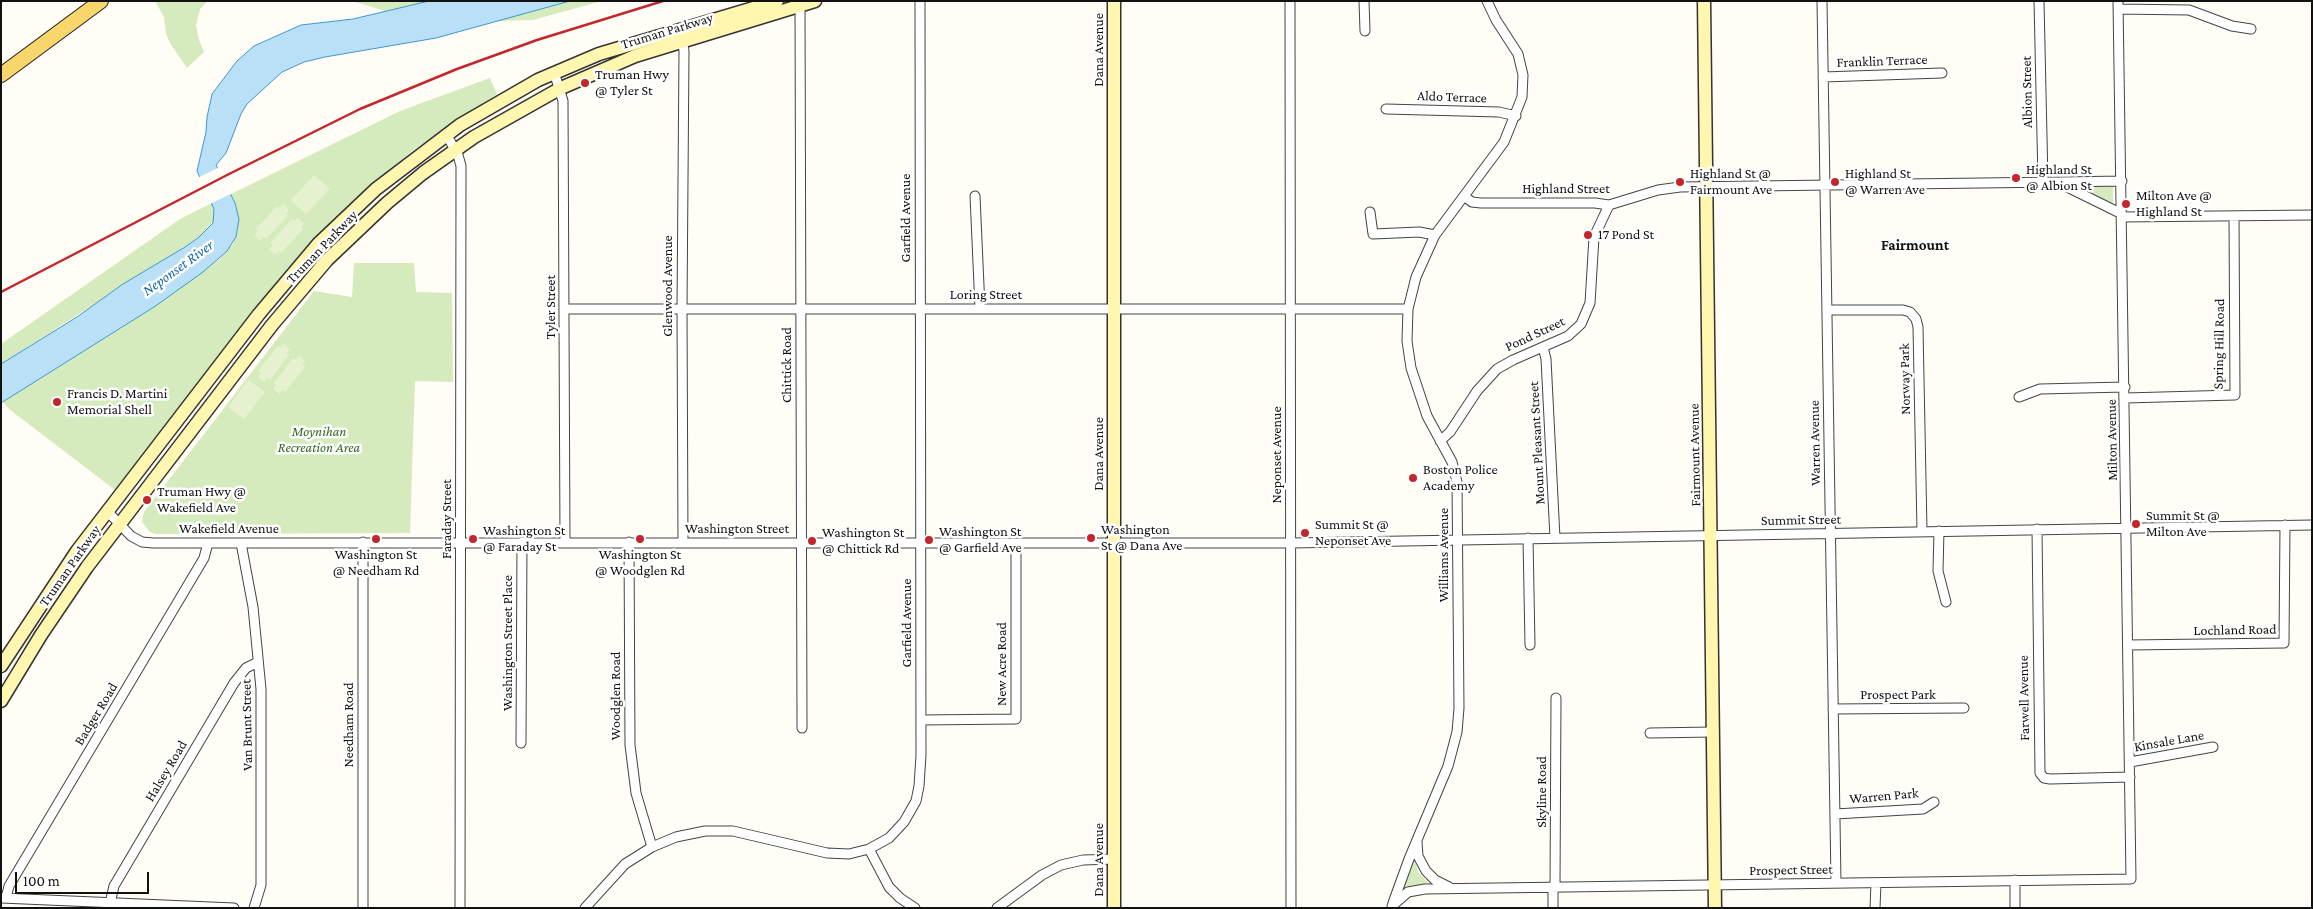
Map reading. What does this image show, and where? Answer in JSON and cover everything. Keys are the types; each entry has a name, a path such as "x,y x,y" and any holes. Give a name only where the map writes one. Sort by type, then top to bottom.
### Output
{"main road":[{"path":"1,75 101,1"},
{"name":"Truman Parkway","path":"1,701 68,595 119,524 276,321 316,272 387,203 455,150 502,120 560,88 681,35 776,1"},
{"name":"Truman Parkway","path":"1,666 54,584 107,510 258,314 306,257 376,189 446,134 508,96 554,72 599,54 815,1"},
{"name":"Dana Avenue","path":"1114,1 1114,908"},
{"name":"Fairmount Avenue","path":"1704,1 1715,908"}],"street":[{"name":"Garfield Avenue","path":"585,908 625,864 652,847 683,835 725,831 748,834 834,854 849,854 869,849 895,833 916,801 920,779 920,1"},
{"name":"Neponset Avenue","path":"1290,1 1291,908"},
{"path":"1364,1 1365,30"},
{"name":"Williams Avenue","path":"1392,907 1448,766 1458,724 1458,490 1456,476 1428,416 1411,368 1406,341 1408,309 1416,277 1435,235 1504,142 1516,116 1523,90 1520,60 1486,1"},
{"name":"Warren Avenue","path":"1822,1 1836,884"},
{"name":"Albion Street","path":"2039,1 2043,182"},
{"name":"Chittick Road","path":"800,4 802,728"},
{"path":"2118,5 2189,10 2232,26 2251,29"},
{"name":"Milton Avenue","path":"2118,5 2131,879"},
{"name":"Glenwood Avenue","path":"681,35 683,542"},
{"name":"Tyler Street","path":"554,72 563,101 565,542"},
{"name":"Franklin Terrace","path":"1823,77 1942,73"},
{"name":"Aldo Terrace","path":"1386,108 1499,112 1516,116"},
{"name":"Faraday Street","path":"446,134 461,166 460,908"},
{"name":"Highland Street","path":"1464,196 1472,202 1481,203 1595,202 1609,205 1665,189 1706,187 2122,181"},
{"name":"Highland Street","path":"2058,182 2122,216 2312,215"},
{"path":"975,196 980,308"},
{"name":"Pond Street","path":"1440,441 1450,432 1482,385 1497,369 1512,360 1573,332 1587,314 1591,297 1594,238 1609,205"},
{"path":"1370,212 1373,234 1418,232 1435,235"},
{"name":"Spring Hill Road","path":"2125,398 2235,396 2234,216"},
{"name":"Loring Street","path":"564,309 1408,309"},
{"name":"Norway Park","path":"1827,310 1903,310 1910,312 1916,320 1918,327 1922,531"},
{"name":"Mount Pleasant Street","path":"1542,347 1546,359 1555,538"},
{"path":"2019,397 2040,389 2125,387"},
{"name":"Wakefield Avenue","path":"107,510 131,536 142,542 363,542"},
{"name":"Summit Street","path":"1291,543 2312,525"},
{"name":"Lochland Road","path":"2128,645 2284,643 2284,526"},
{"name":"Farwell Avenue","path":"2036,529 2040,773 2044,778 2050,779 2130,777"},
{"path":"1939,531 1938,571 1946,602"},
{"path":"1528,538 1530,645"},
{"name":"Washington Street","path":"363,542 1291,543"},
{"name":"Needham Road","path":"363,542 363,908"},
{"name":"Washington Street Place","path":"521,743 522,542"},
{"name":"Woodglen Road","path":"629,542 630,746 636,793 652,847"},
{"name":"New Acre Road","path":"920,720 1016,720 1016,542"},
{"name":"Badger Road","path":"3,898 204,558 208,543"},
{"name":"Van Brunt Street","path":"241,543 253,607 261,689 261,886 254,908"},
{"name":"Halsey Road","path":"110,903 114,886 234,683 246,668 258,662"},
{"name":"Skyline Road","path":"1553,908 1556,698"},
{"name":"Prospect Park","path":"1833,709 1964,708"},
{"path":"1650,733 1713,732"},
{"name":"Kinsale Lane","path":"2130,762 2213,747"},
{"name":"Warren Park","path":"1835,814 1923,809 1934,802"},
{"path":"1418,838 1418,856 1423,867 1435,880 1451,888"},
{"path":"869,849 889,887 900,898 915,908"},
{"path":"996,908 1042,875 1061,865 1083,860 1114,859"},
{"name":"Prospect Street","path":"1392,907 1403,895 1413,890 1451,888 2131,879"},
{"path":"2015,908 2016,880"},
{"path":"1875,908 1876,883"},
{"path":"3,898 234,908"}],"green space":[{"path":"155,1 208,1 200,9 196,25 204,52 187,68 170,43 166,34 164,17"},
{"path":"352,1 602,1 533,20 494,21 392,13"},
{"path":"490,78 497,94 416,148 359,196 303,251 247,319 115,490 9,409 3,402 154,307 219,259 233,244 238,231 235,203 231,194 400,111"},
{"path":"314,175 330,189 306,214 291,200"},
{"path":"2077,186 2113,186 2113,204"},
{"path":"212,203 215,219 198,238 1,364 1,344 180,219"},
{"path":"283,204 289,210 286,214 288,216 266,239 264,237 260,241 254,235 258,232 256,229 277,206 280,208"},
{"path":"298,218 304,224 301,227 303,229 281,253 279,251 275,255 269,249 273,245 270,243 292,219 294,221"},
{"name":"Moynihan Recreation Area","path":"354,263 414,263 416,292 452,293 453,382 415,381 410,533 156,534 150,532 142,522 144,512 314,291 352,297"},
{"path":"283,344 290,349 287,353 289,355 270,380 267,378 264,382 258,377 261,373 258,371 278,346 280,348"},
{"path":"299,356 305,361 302,365 305,367 285,392 283,390 280,394 273,389 276,385 274,383 293,358 296,360"},
{"path":"248,380 265,392 244,419 228,407"},
{"path":"1414,860 1419,873 1429,884 1404,888"}],"water":[{"name":"Neponset River","path":"429,1 570,1 436,38 304,62 282,72 247,104 241,114 226,153 216,165 235,203 239,219 236,237 227,251 203,272 154,307 1,403 1,364 77,317 123,284 185,247 198,238 213,223 214,209 197,171 212,94 237,61 254,46 301,25 353,19"}],"pier":[{"path":"220,167 233,193 210,204 197,178"}],"railway":[{"path":"1,292 231,173 360,109 457,69 537,40 663,1"}],"place":[{"name":"Truman Hwy @ Tyler St","path":"585,83"},
{"name":"Highland St @ Albion St","path":"2016,178"},
{"name":"Highland St @ Fairmount Ave","path":"1680,182"},
{"name":"Highland St @ Warren Ave","path":"1835,182"},
{"name":"Milton Ave @ Highland St","path":"2126,204"},
{"name":"17 Pond St","path":"1588,235"},
{"name":"Francis D. Martini Memorial Shell","path":"57,402"},
{"name":"Boston Police Academy","path":"1413,478"},
{"name":"Truman Hwy @ Wakefield Ave","path":"147,500"},
{"name":"Summit St @ Milton Ave","path":"2136,524"},
{"name":"Summit St @ Neponset Ave","path":"1305,533"},
{"name":"Washington St @ Dana Ave","path":"1091,538"},
{"name":"Washington St @ Needham Rd","path":"376,539"},
{"name":"Washington St @ Faraday St","path":"473,539"},
{"name":"Washington St @ Woodglen Rd","path":"640,539"},
{"name":"Washington St @ Garfield Ave","path":"929,540"},
{"name":"Washington St @ Chittick Rd","path":"812,541"}],"district":[{"name":"Fairmount","path":"1915,245"}]}
